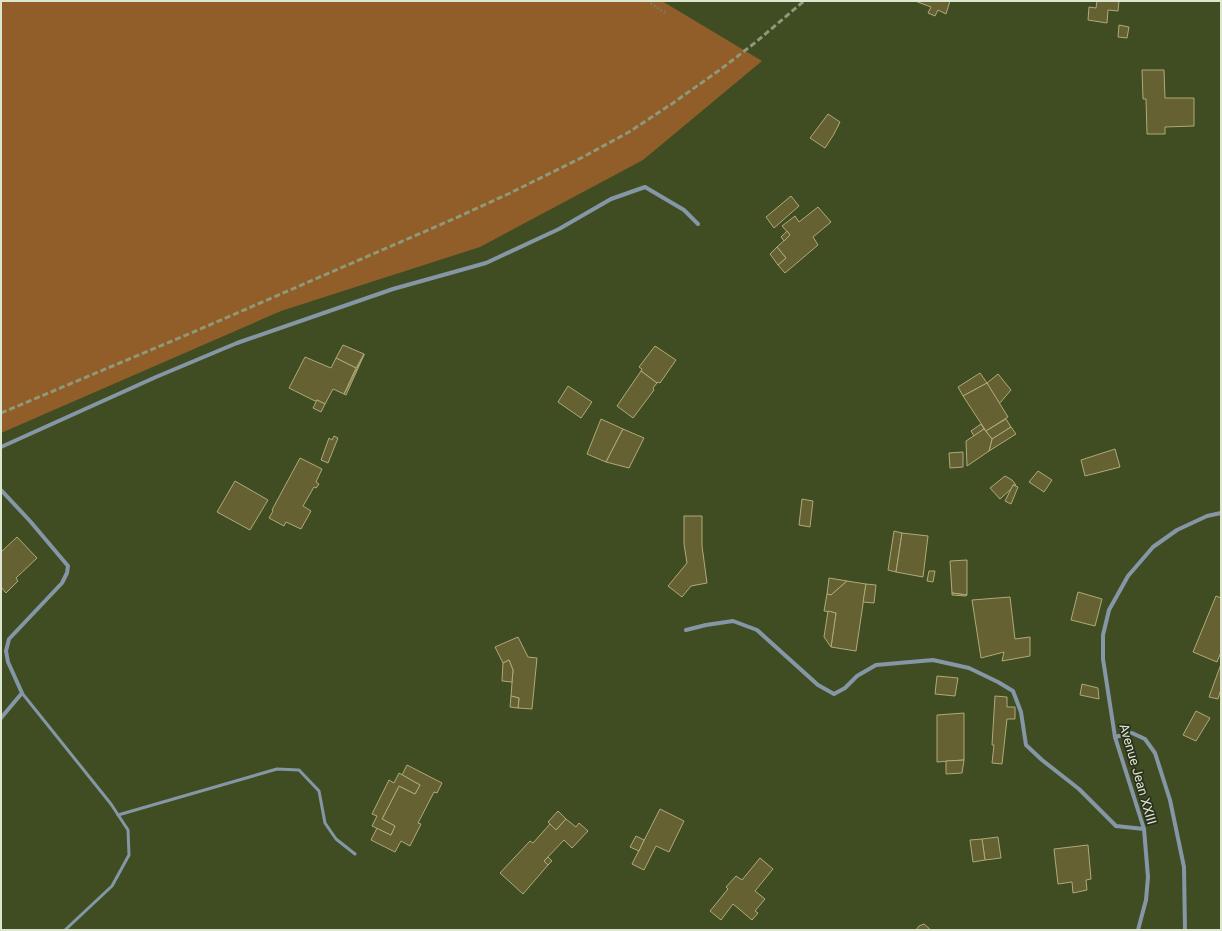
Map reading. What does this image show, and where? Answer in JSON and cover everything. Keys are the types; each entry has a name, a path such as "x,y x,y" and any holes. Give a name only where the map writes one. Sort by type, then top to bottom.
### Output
{"street":[{"path":"1,447 156,377 237,343 393,289 486,263 559,229 611,199 645,187 684,210 698,224"},
{"path":"1,490 30,521 68,566 67,573 62,583 9,639 6,651 8,662 22,693 1,718"},
{"name":"Avenue Jean XXIII","path":"1138,930 1146,900 1148,877 1144,829 1115,737 1103,659 1103,635 1109,610 1128,576 1154,548 1177,530 1207,516 1221,513"},
{"path":"686,630 733,621 757,630 818,685 834,694 845,688 857,676 876,665 933,660 969,668 1013,691 1021,712 1026,745 1042,760 1079,789 1116,826 1144,829"},
{"path":"1115,737 1132,734 1145,739 1155,753 1170,800 1184,867 1185,930"}],"lane":[{"path":"22,693 111,804 128,830 129,855 112,886 65,930"},
{"path":"118,814 277,769 299,770 319,792 325,823 336,839 355,854"}],"path":[{"path":"647,1 667,14"}],"shaded area":[{"path":"1,1 662,1 762,61 643,160 480,247 281,311 1,433"}],"building":[{"path":"915,1 950,1 946,14 938,10 935,16 928,13 931,7"},
{"path":"1097,1 1119,1 1118,11 1108,10 1107,23 1088,20 1089,7 1096,8"},
{"path":"1119,25 1129,27 1127,38 1118,37"},
{"path":"1142,70 1164,70 1165,98 1194,98 1194,126 1165,127 1165,134 1147,134 1146,99 1143,99"},
{"path":"828,114 840,122 825,148 810,138"},
{"path":"791,196 799,206 774,228 766,217"},
{"path":"818,207 831,222 813,237 818,245 785,273 778,265 786,258 777,247 790,235 782,226 795,216 799,222"},
{"path":"787,231 790,235 784,241 781,237"},
{"path":"777,247 786,258 778,265 770,254"},
{"path":"343,345 364,354 356,368 336,358"},
{"path":"655,346 676,360 660,383 657,383 641,371 642,369 639,367"},
{"path":"364,355 346,395 344,394"},
{"path":"305,357 331,368 336,358 356,368 344,394 333,389 325,404 317,400 315,401 289,388"},
{"path":"641,371 657,383 653,388 654,390 633,418 617,406"},
{"path":"980,373 987,383 963,396 958,387"},
{"path":"998,374 1011,390 999,404 987,383"},
{"path":"987,383 1008,417 986,431 963,396"},
{"path":"568,386 592,402 581,418 558,402"},
{"path":"317,400 325,404 321,412 313,408"},
{"path":"601,419 623,429 606,462 587,454"},
{"path":"1006,419 1011,427 992,439 986,431"},
{"path":"981,424 984,429 974,436 971,431"},
{"path":"1011,427 1016,434 989,451 992,439"},
{"path":"623,429 644,438 629,468 606,462"},
{"path":"984,429 992,439 989,451 967,466 966,441"},
{"path":"334,436 338,438 328,463 321,460 329,438 332,440"},
{"path":"1115,449 1120,467 1085,476 1081,460"},
{"path":"963,452 963,467 950,468 949,453"},
{"path":"300,458 322,469 316,482 319,484 316,488 314,487 303,506 311,511 301,529 286,522 284,526 269,518"},
{"path":"1038,471 1052,480 1044,492 1029,482"},
{"path":"1005,476 1012,480 1016,485 1013,485 1012,488 1000,499 990,488"},
{"path":"235,481 268,500 250,530 217,512"},
{"path":"1013,485 1018,487 1011,504 1005,501"},
{"path":"802,499 813,501 810,527 799,525"},
{"path":"684,516 702,516 702,546 707,583 691,586 682,597 668,586 687,563 684,544"},
{"path":"894,531 902,533 896,572 888,570"},
{"path":"902,533 928,536 923,577 896,572"},
{"path":"17,537 37,558 16,578 18,581 6,593 1,587 1,552"},
{"path":"967,560 967,595 952,593 950,561"},
{"path":"929,571 935,571 933,582 927,581"},
{"path":"829,578 847,581 831,595 827,594"},
{"path":"847,581 866,584 856,651 831,647 836,613 824,611 827,594 831,595"},
{"path":"866,584 876,585 874,603 863,602"},
{"path":"1078,592 1102,599 1095,626 1071,620"},
{"path":"952,593 967,595 952,595"},
{"path":"1216,596 1221,598 1221,652 1217,662 1193,652"},
{"path":"1010,597 1015,639 1030,637 1030,656 1002,661 1004,652 981,658 972,600"},
{"path":"828,611 836,613 831,647 824,637"},
{"path":"518,637 528,657 537,658 532,709 518,708 519,698 511,696 513,670 509,660 503,663 495,647"},
{"path":"509,660 513,670 512,682 502,681 503,663"},
{"path":"1221,664 1221,689 1218,699 1209,697"},
{"path":"937,676 958,678 955,696 935,694"},
{"path":"1082,684 1098,688 1099,699 1080,695"},
{"path":"511,696 519,698 518,708 510,707"},
{"path":"995,696 1007,697 1007,707 1015,707 1015,719 1007,719 1002,764 992,763"},
{"path":"1196,711 1210,718 1196,741 1183,735"},
{"path":"964,713 964,760 937,762 937,715"},
{"path":"964,760 962,773 946,774 946,761"},
{"path":"407,765 442,783 437,793 434,792 418,823 421,824 410,846 401,841 395,852 371,840 377,828 391,835 395,826 382,819 399,786 415,794 420,785 402,775"},
{"path":"399,773 420,785 415,794 399,786 382,819 395,826 391,835 372,826 377,816 372,814 389,780 394,783"},
{"path":"660,809 684,821 669,852 656,846 644,870 632,864"},
{"path":"558,811 566,819 556,830 548,822"},
{"path":"566,819 576,827 579,823 588,831 572,848 564,840 544,861 548,865 523,894 500,873 530,841 533,843 550,824 556,830"},
{"path":"636,836 644,840 639,851 630,847"},
{"path":"998,837 1001,858 985,860 982,839"},
{"path":"982,839 985,860 973,862 970,840"},
{"path":"1088,845 1091,879 1086,880 1087,890 1073,893 1072,882 1058,884 1054,849"},
{"path":"548,857 552,861 548,865 544,861"},
{"path":"760,858 773,869 755,891 765,899 755,911 758,913 752,920 733,904 721,920 710,911 728,889 726,887 736,876 742,880"},
{"path":"924,924 931,930 916,930 919,926"}],"railway":[{"path":"1,413 198,330 458,217 583,157 629,132 673,103 756,42 804,1"}]}
